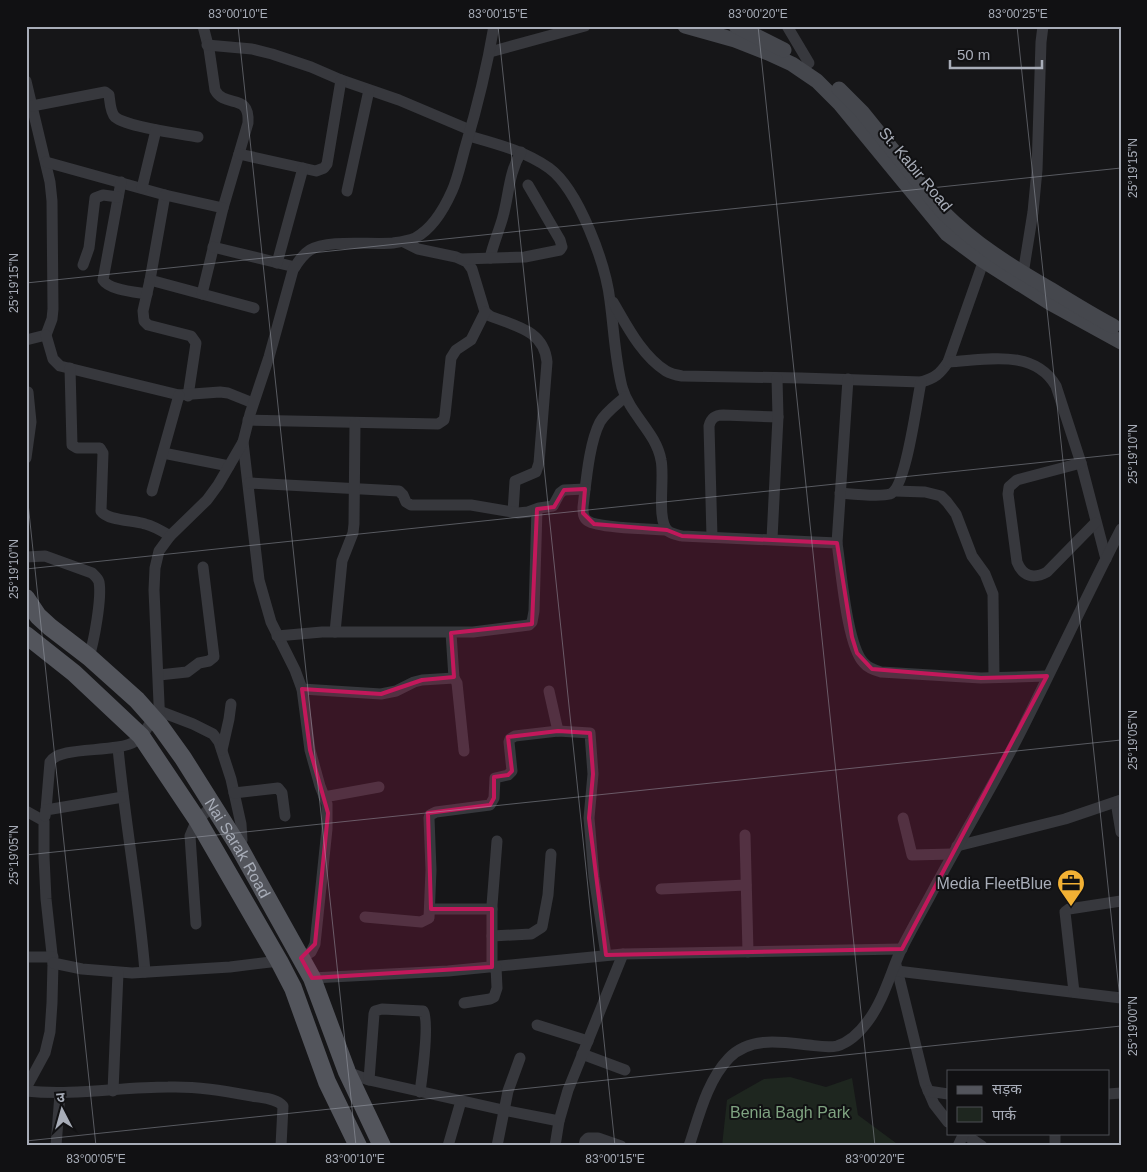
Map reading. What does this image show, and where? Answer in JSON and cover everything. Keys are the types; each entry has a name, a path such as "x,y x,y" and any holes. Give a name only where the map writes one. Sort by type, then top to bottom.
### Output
{"main road":[{"name":"St. Kabir Road","path":"684,26 735,40 768,53 792,64 817,81 840,104 947,234 985,256 1023,274 1121,331"},
{"name":"St. Kabir Road","path":"736,26 809,63 826,76 862,112 942,211 985,256 1050,303 1121,342"},
{"name":"Nai Sarak Road","path":"26,598 38,616 89,657 157,719 213,805 239,846 312,978 347,1072 382,1146"},
{"name":"Nai Sarak Road","path":"26,635 74,673 141,736 198,821 279,961 292,988 327,1082 358,1146"}],"street":[{"path":"202,294 223,208 248,123 248,110 244,105 217,95 203,26"},
{"path":"281,1146 283,1106 275,1100 192,1087 60,1094 26,1090 44,1053 50,1032 53,960 46,898 44,857 45,815 50,762 53,758 64,753 118,748 138,740 157,719 158,675 154,590 155,568 159,551 170,536 207,500 242,442 295,267 311,249 326,245 404,242 415,238 436,220 452,190 490,52 494,26"},
{"path":"490,52 586,26"},
{"path":"787,26 809,63"},
{"path":"1023,274 1033,212 1037,170 1043,26"},
{"path":"207,45 252,49 311,67 340,80 399,100 469,133 521,152 551,169 566,186 582,213 594,241 610,299 618,369 625,397 656,444 663,471 662,514 663,523 667,530"},
{"path":"239,154 303,168 320,170 324,168 340,80"},
{"path":"26,81 46,162 52,201 53,309 52,319 46,335 53,359 60,366 184,395 220,392 228,393 253,403"},
{"path":"346,191 368,90"},
{"path":"32,106 105,92 109,95 112,112 117,118 156,130 198,137"},
{"path":"142,188 156,130"},
{"path":"490,258 495,237 502,220 512,170 521,152"},
{"path":"46,162 165,195 223,208"},
{"path":"278,263 303,168"},
{"path":"121,182 103,280 104,283 111,287 147,294"},
{"path":"404,242 425,251 462,259 557,252 562,247 560,240 528,185"},
{"path":"84,265 89,248 95,198 103,195 118,197"},
{"path":"152,491 163,453 184,395 196,343 191,336 148,325 144,321 143,311 165,195"},
{"path":"213,247 295,267"},
{"path":"610,299 640,344 656,364 668,373 688,377 921,382 932,379 940,374 948,362 985,256"},
{"path":"462,259 472,269 485,312 490,316 526,330 538,339 546,351 547,362 539,463 536,472 515,480 513,512"},
{"path":"150,280 254,308"},
{"path":"248,420 356,424 438,424 444,420 451,358 456,350 471,340 485,312"},
{"path":"26,340 46,335"},
{"path":"948,362 1012,359 1039,367 1050,375 1056,386 1081,462 1095,523 1106,559"},
{"path":"70,368 72,445 77,448 100,448 103,453 101,511 106,516 154,526 170,536"},
{"path":"772,539 778,378"},
{"path":"848,379 837,543 852,637 857,653 863,663 881,672 994,678 1047,676"},
{"path":"895,491 903,475 921,382"},
{"path":"26,458 31,422 28,392"},
{"path":"625,397 610,410 595,433 583,507 584,518 588,521 600,525 667,530 682,536 837,543"},
{"path":"712,537 709,426 711,420 717,415 778,417"},
{"path":"335,632 342,560 353,533 354,524 356,424"},
{"path":"242,442 249,484 259,580 271,622 295,670 302,689 310,750 327,804 328,813 320,907 315,944 311,952 301,958"},
{"path":"163,453 229,466"},
{"path":"1081,462 1017,480 1009,487 1008,494 1017,562 1020,570 1032,577 1047,572 1095,523"},
{"path":"249,484 399,491 406,502 411,505 471,504 524,513 537,508 555,505 560,493 564,490 585,489"},
{"path":"840,493 881,495 890,494 895,491 924,492 941,496 947,502 956,514 972,556 985,574 993,594 994,678"},
{"path":"277,636 335,632 451,633 525,626 532,622 534,611 537,508"},
{"path":"688,1146 705,1098 718,1072 730,1057 744,1048 762,1042 781,1042 825,1047 836,1046 848,1042 870,1020 896,967 902,949 1016,740 1121,529"},
{"path":"26,557 45,556 92,573 97,577 99,589 98,603 89,657"},
{"path":"158,675 187,672 199,663 209,661 214,657 203,567"},
{"path":"451,633 454,678 457,683 464,751"},
{"path":"302,689 381,694 396,691 422,680 454,678"},
{"path":"549,691 558,731"},
{"path":"222,750 231,704"},
{"path":"157,719 194,724 213,734 219,742 241,824 242,840 239,846"},
{"path":"365,917 421,922 429,918 432,870 430,815 436,812 490,805 494,798 495,778 508,775 512,771 510,739 515,736 558,731 590,733 593,774 589,818 594,877 606,955"},
{"path":"118,748 142,929 145,972"},
{"path":"324,797 379,787"},
{"path":"234,793 278,788 282,793 285,816"},
{"path":"26,811 45,815 123,797"},
{"path":"903,818 912,856 955,850 1065,820 1118,801 1121,832"},
{"path":"196,924 189,845 192,829 213,805"},
{"path":"745,834 748,952"},
{"path":"464,1003 490,1000 496,993 492,909 497,841"},
{"path":"492,936 531,934 542,927 548,895 551,854"},
{"path":"661,889 746,885"},
{"path":"1074,992 1065,912 1069,909 1121,901"},
{"path":"431,909 492,909"},
{"path":"312,978 494,967 623,954 902,949"},
{"path":"555,1146 559,1121 568,1090 623,954"},
{"path":"26,957 53,960 118,973 230,967 279,961"},
{"path":"896,967 1121,998"},
{"path":"896,967 910,1028 928,1091 934,1104 947,1121"},
{"path":"113,1090 118,973"},
{"path":"369,1080 375,1011 382,1009 423,1011 426,1016 426,1027 420,1092"},
{"path":"537,1025 588,1041"},
{"path":"582,1054 624,1070"},
{"path":"497,1146 508,1091 520,1058"},
{"path":"347,1072 369,1080 420,1092 559,1121"},
{"path":"928,1091 947,1094"},
{"path":"56,1146 60,1094"},
{"path":"448,1146 461,1101"},
{"path":"958,1146 963,1134"},
{"path":"964,1134 982,1146"},
{"path":"584,1146 588,1138 598,1138 621,1146"}],"highlighted area":[{"path":"585,489 583,513 594,524 667,530 682,536 837,543 852,637 857,653 872,669 981,678 1047,676 902,949 606,955 589,818 593,774 590,733 558,731 508,737 512,771 508,775 494,777 494,798 490,805 428,813 431,909 492,909 492,967 312,978 301,958 315,944 328,813 310,750 302,689 381,694 422,680 454,677 451,633 532,624 537,509 554,507 564,490"}],"green space":[{"name":"Benia Bagh Park","path":"790,1077 826,1087 852,1078 858,1115 900,1146 722,1146 727,1100 764,1079"}],"place":[{"name":"Media FleetBlue","path":"1071,907"}]}
